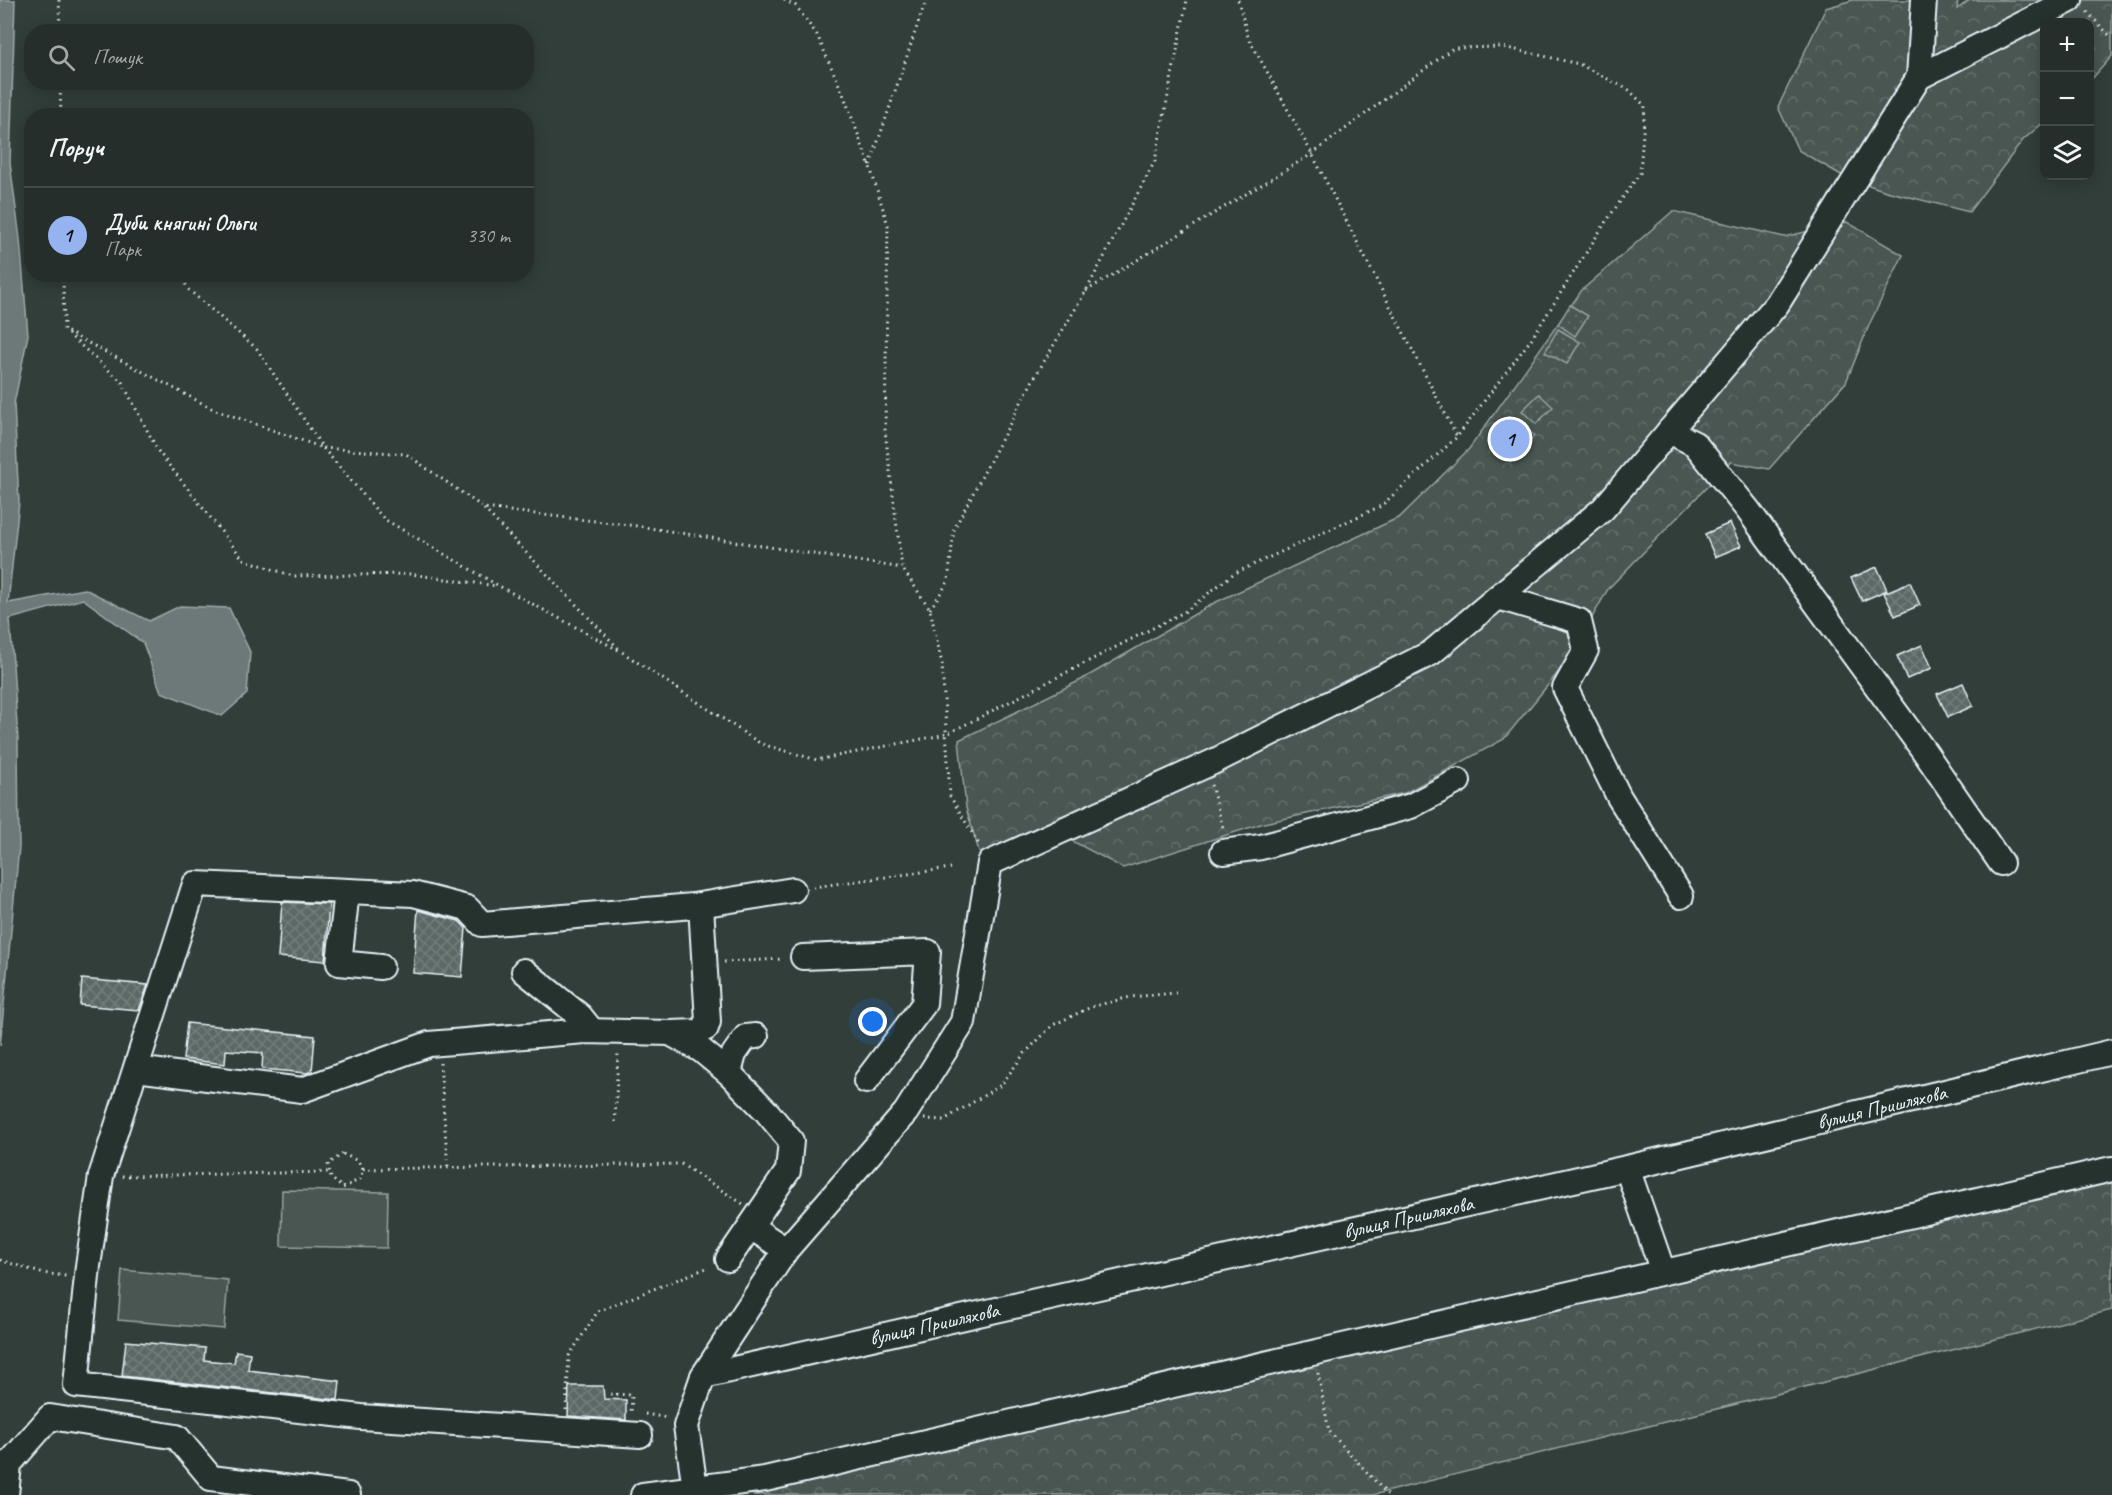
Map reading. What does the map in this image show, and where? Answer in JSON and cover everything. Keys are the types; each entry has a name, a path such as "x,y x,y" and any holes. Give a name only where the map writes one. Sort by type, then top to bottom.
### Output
{"street":[{"path":"695,1488 686,1426 703,1377 786,1250 906,1112 963,1022 990,863 1206,765 1431,653 1603,509 1777,304 1919,77 1924,0"},
{"path":"1919,77 2076,3"},
{"path":"1669,431 1695,444 1748,510 1924,751 2001,863"},
{"path":"1498,597 1579,621 1586,650 1564,688 1619,797 1681,896"},
{"path":"1230,851 1261,847 1411,806 1458,781"},
{"path":"633,1427 564,1430 361,1417 76,1385 86,1278 101,1176 195,884 413,894 467,908 482,924 701,905 793,890"},
{"path":"347,891 339,963 381,967"},
{"path":"136,1069 302,1090 429,1044 592,1031 698,1032 706,1028 708,1022 701,905"},
{"path":"803,957 928,952 924,1004 866,1081"},
{"path":"524,971 580,1016 592,1031"},
{"path":"670,1033 701,1050 729,1073 767,1112 790,1141 788,1171 728,1259"},
{"path":"729,1073 734,1054 746,1037 756,1036"},
{"name":"вулиця Пришляхова","path":"703,1377 1627,1168 2112,1052"},
{"path":"1627,1168 1664,1272"},
{"path":"643,1495 765,1479 2112,1169"},
{"path":"755,1221 786,1250"},
{"path":"6,1495 9,1464 50,1417 177,1437 210,1487 348,1495"}],"path":[{"path":"59,0 60,24"},
{"path":"784,0 796,6 817,35 844,96 888,225 885,431 902,568 930,609 942,664 950,796 990,863"},
{"path":"870,167 926,0"},
{"path":"930,609 948,582 954,528 1033,380 1086,291 1155,161 1187,0"},
{"path":"1238,0 1248,37 1312,154 1457,437"},
{"path":"2076,3 2112,38"},
{"path":"184,282 189,290 257,349 323,448 384,519 499,586 622,652 761,744 817,760 946,734 1186,611 1233,574 1381,506 1457,437 1532,338 1605,223 1640,173 1645,106 1629,90 1579,64 1503,48 1453,48 1312,154 1086,291"},
{"path":"60,90 61,108"},
{"path":"63,282 64,330 122,382 158,451 243,559 293,576 410,574 499,586"},
{"path":"64,330 213,409 323,448 406,454 484,508 622,652"},
{"path":"484,508 638,526 902,568"},
{"path":"1206,765 1221,827 1230,851"},
{"path":"793,890 951,868"},
{"path":"705,964 803,957"},
{"path":"906,1112 922,1119 944,1120 1000,1085 1024,1054 1053,1025 1100,1004 1130,997 1176,993"},
{"path":"615,1122 619,1032"},
{"path":"429,1044 439,1056 448,1169"},
{"path":"343,1154 358,1161 363,1169 360,1179 343,1188 331,1178 328,1164 343,1154"},
{"path":"363,1169 681,1164 755,1221"},
{"path":"101,1176 330,1172"},
{"path":"564,1430 569,1356 598,1311 728,1259"},
{"path":"0,1260 41,1273 86,1278"},
{"path":"1314,1353 1329,1431 1388,1495"},
{"path":"610,1394 632,1395 633,1427 663,1416 686,1426"}],"green space":[{"path":"1853,0 1958,0 1957,9 1970,0 2112,0 2112,56 2094,76 2094,18 2040,18 2040,125 2023,140 1969,212 1886,191 1843,176 1798,150 1778,107 1826,8"},
{"path":"1673,211 1784,237 1847,222 1903,255 1870,323 1846,382 1769,469 1731,462 1608,589 1569,659 1504,739 1405,793 1264,823 1123,868 1063,836 984,868 966,808 959,740 1081,680 1214,603 1400,517 1469,449 1582,290"},
{"path":"1570,305 1588,316 1575,336 1558,324"},
{"path":"1558,329 1580,342 1567,364 1545,352"},
{"path":"1539,394 1553,407 1536,424 1522,411"},
{"path":"1509,416 1534,435 1511,462 1487,443"},
{"path":"2112,1181 2112,1310 1373,1495 752,1495"},
{"path":"282,1190 388,1192 387,1248 281,1246"},
{"path":"122,1270 228,1280 224,1329 118,1320"}],"shaded area":[{"path":"0,0 15,0 10,163 20,239 28,335 14,404 19,502 8,603 85,589 149,621 180,606 229,608 250,652 247,694 222,716 161,692 143,643 83,599 10,619 18,740 19,847 0,1046"}],"building":[{"path":"1730,523 1741,546 1715,557 1705,534"},
{"path":"1877,567 1887,590 1862,601 1851,578"},
{"path":"1910,582 1920,605 1895,616 1884,593"},
{"path":"1922,645 1932,668 1907,679 1897,656"},
{"path":"1963,683 1973,706 1948,717 1937,694"},
{"path":"282,902 329,904 325,961 278,957"},
{"path":"418,910 459,921 466,928 462,977 413,973"},
{"path":"82,979 148,985 139,1010 80,1005"},
{"path":"187,1023 315,1036 312,1071 307,1073 262,1069 263,1053 226,1050 225,1064 183,1059"},
{"path":"126,1341 205,1348 204,1360 234,1363 236,1351 250,1353 248,1370 340,1381 338,1400 122,1376"},
{"path":"569,1386 603,1386 604,1399 626,1400 626,1420 568,1416"}],"place":[{"name":"Дуби княгині Ольги","path":"1510,439"}]}
